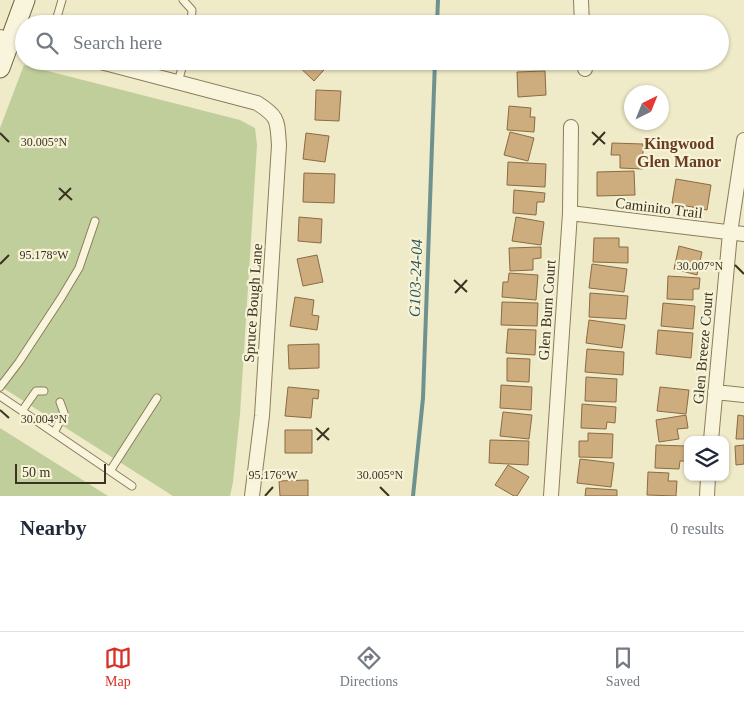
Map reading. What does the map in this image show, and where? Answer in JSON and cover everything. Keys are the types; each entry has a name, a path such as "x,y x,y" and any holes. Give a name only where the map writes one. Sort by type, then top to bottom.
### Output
{"street":[{"path":"20,15 25,0"},
{"path":"580,0 581,15"},
{"path":"0,68 12,39"},
{"path":"132,70 178,82"},
{"name":"Spruce Bough Lane","path":"178,82 252,101 273,113 278,125 279,145 262,416 252,496"},
{"name":"Glen Burn Court","path":"551,496 570,213 571,127"},
{"name":"Glen Breeze Court","path":"711,436 715,392 737,234 744,140"},
{"name":"Caminito Trail","path":"570,213 737,234"},
{"path":"715,392 744,395"},
{"path":"707,496 708,481"}],"lane":[{"path":"58,15 62,0"},
{"path":"183,0 192,10 192,15"},
{"path":"178,82 181,70"},
{"path":"0,387 35,338 80,268 95,221"},
{"path":"22,410 36,392 44,391"},
{"path":"0,396 132,486"},
{"path":"110,471 157,398"},
{"path":"54,433 64,412 60,402"}],"green space":[{"path":"22,70 44,70 240,120 255,128 257,145 240,414 230,496 173,496 0,386 0,128"},
{"path":"0,428 108,496 0,496"}],"building":[{"path":"302,70 324,70 314,81"},
{"path":"545,71 546,95 518,97 517,72"},
{"path":"316,90 341,91 339,121 315,120"},
{"path":"509,106 531,108 530,117 535,117 534,132 507,130"},
{"path":"510,132 534,138 528,161 504,155"},
{"path":"306,133 329,136 325,162 303,159"},
{"path":"612,143 643,144 643,169 620,168 620,155 611,155"},
{"path":"508,162 546,164 545,187 507,185"},
{"path":"634,171 635,195 597,196 597,172"},
{"path":"304,173 335,174 334,203 303,202"},
{"path":"676,179 711,185 707,210 672,203"},
{"path":"514,190 545,193 544,202 537,202 536,215 513,213"},
{"path":"299,217 322,219 321,243 298,241"},
{"path":"516,217 544,222 541,245 512,241"},
{"path":"594,238 619,238 619,247 628,247 628,263 593,262"},
{"path":"679,246 702,252 697,275 674,269"},
{"path":"541,247 541,258 533,259 533,270 510,271 509,248"},
{"path":"317,255 323,282 303,286 297,259"},
{"path":"592,264 627,269 624,292 589,288"},
{"path":"509,273 538,275 536,300 502,297 503,282 508,282"},
{"path":"668,276 700,278 699,289 693,289 693,300 667,299"},
{"path":"590,293 628,296 626,319 589,317"},
{"path":"295,297 314,300 312,315 319,316 317,330 290,326"},
{"path":"502,302 538,303 537,326 501,325"},
{"path":"663,303 695,306 693,329 661,326"},
{"path":"589,320 625,325 622,348 586,343"},
{"path":"508,329 536,330 535,355 506,353"},
{"path":"658,330 693,333 691,358 656,354"},
{"path":"319,344 319,368 289,369 288,345"},
{"path":"587,349 624,352 623,375 585,372"},
{"path":"507,358 530,359 529,382 507,381"},
{"path":"586,377 617,379 616,402 585,401"},
{"path":"501,385 532,387 531,410 500,408"},
{"path":"288,387 319,390 318,399 313,398 311,418 285,416"},
{"path":"660,387 689,390 686,414 657,411"},
{"path":"582,404 616,407 615,423 607,422 606,429 581,428"},
{"path":"503,412 532,415 529,439 500,436"},
{"path":"686,415 688,428 677,429 679,439 659,442 656,420"},
{"path":"738,415 744,416 744,439 736,439"},
{"path":"285,430 312,430 312,453 285,453"},
{"path":"588,433 613,434 612,458 579,457 579,441 588,441"},
{"path":"490,440 529,441 528,465 489,463"},
{"path":"656,445 684,446 684,461 680,461 679,469 655,468"},
{"path":"744,445 744,464 736,465 735,446"},
{"path":"580,459 614,463 611,487 577,483"},
{"path":"508,465 529,477 517,496 495,485"},
{"path":"648,472 669,473 668,481 677,481 676,496 647,495"},
{"path":"308,480 308,496 280,496 279,481"},
{"path":"586,488 617,490 617,496 585,496"}],"waterway":[{"name":"G103-24-04","path":"437,15 438,0"},
{"name":"G103-24-04","path":"413,496 423,398 435,70"}],"district":[{"name":"Kingwood Glen Manor","path":"679,152"}]}
